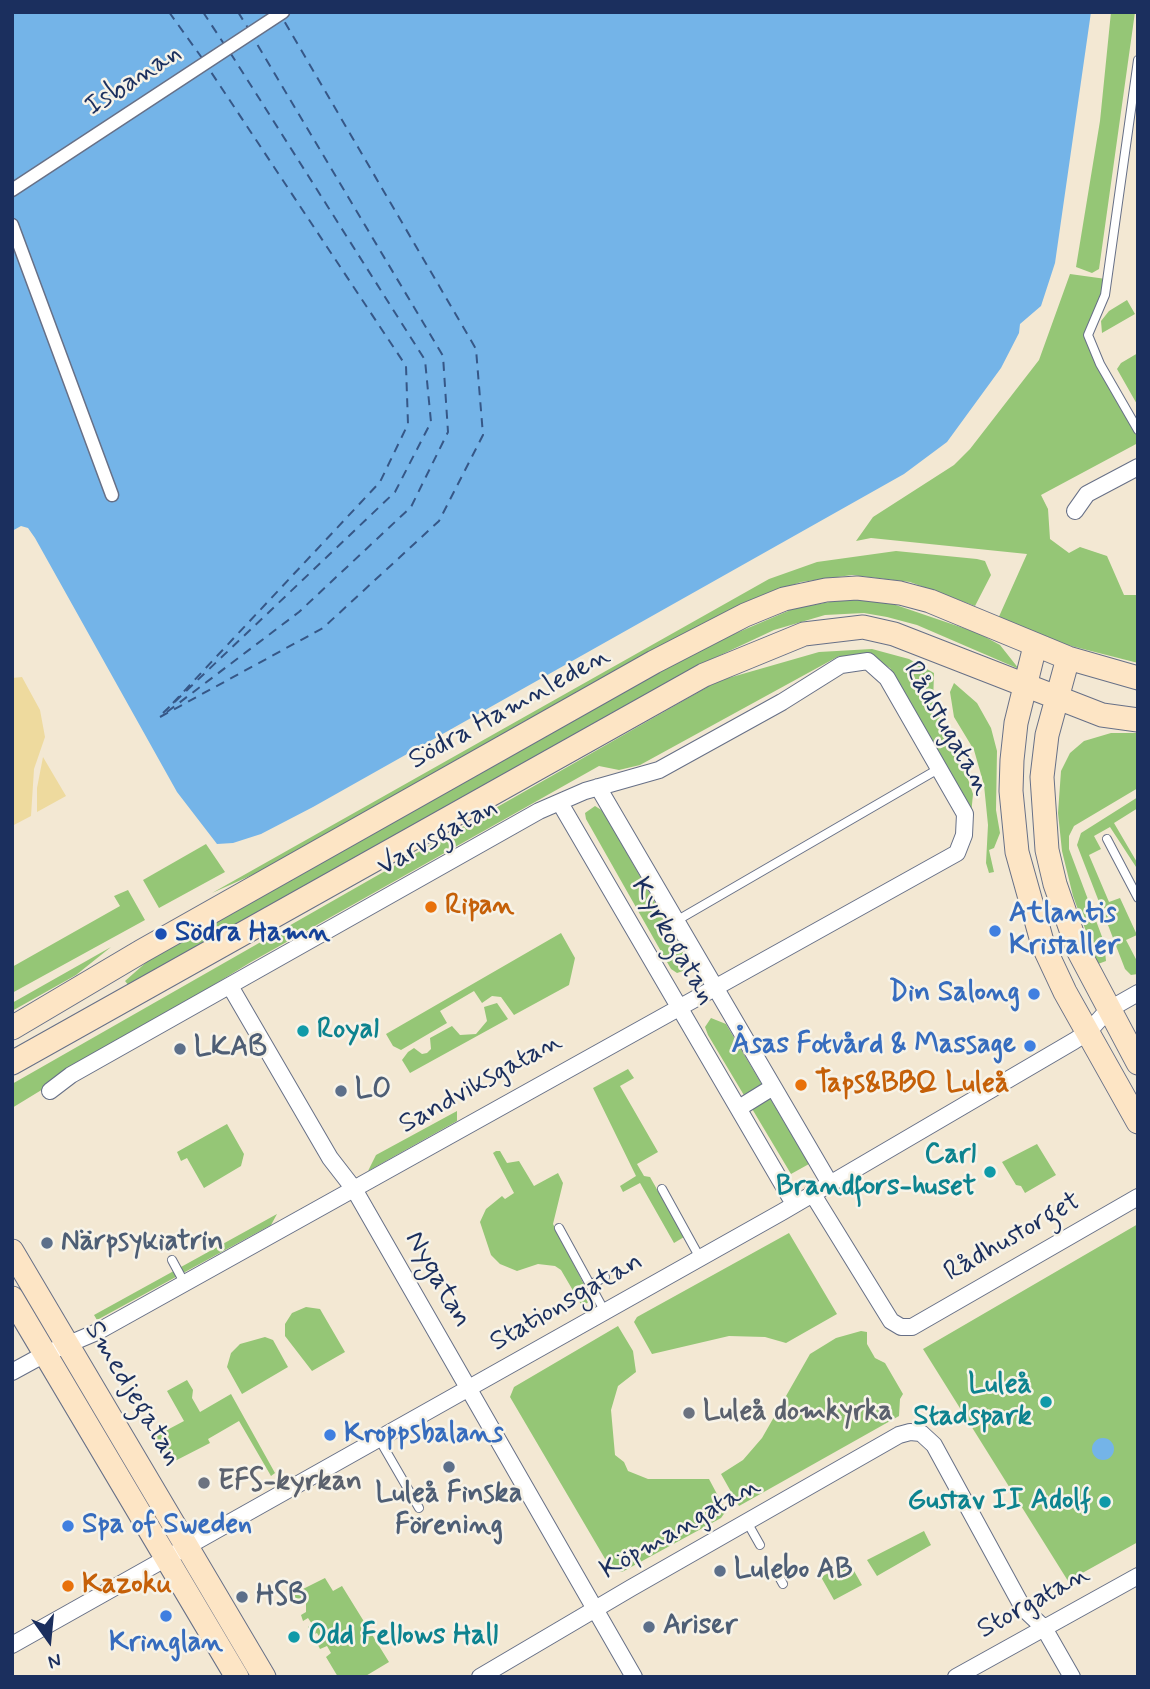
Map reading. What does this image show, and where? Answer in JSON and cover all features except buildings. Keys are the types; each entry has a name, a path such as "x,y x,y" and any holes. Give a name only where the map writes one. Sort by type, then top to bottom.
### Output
{"main road":[{"name":"Södra Hamnleden","path":"12,1028 142,951 606,689 723,626 784,599 826,590 880,589 930,601 1068,659"},
{"path":"12,1063 704,675 770,646 827,629 863,627 911,640 1024,687 1102,715 1138,720"},
{"name":"Rådstugatan","path":"1035,646 1016,723 1011,781 1017,852 1043,945 1138,1122"},
{"path":"1138,678 1068,659 1047,735 1042,777 1048,850 1066,920 1108,1010 1138,1063"},
{"name":"Smedjegatan","path":"12,1251 264,1677"},
{"name":"Smedjegatan","path":"12,1298 237,1677"}],"street":[{"name":"Isbanan","path":"12,190 283,12"},
{"path":"12,225 112,495"},
{"path":"1075,511 1087,494 1138,467"},
{"name":"Rådstugatan","path":"866,661 887,678 940,768 965,814 964,832"},
{"name":"Varvsgatan","path":"50,1091 71,1075 455,858 560,803 598,787 659,770 782,702 841,665 866,661"},
{"name":"Kyrkogatan","path":"598,787 829,1182"},
{"name":"Kyrkogatan","path":"560,803 794,1204"},
{"name":"Sandviksgatan","path":"12,1372 45,1354 68,1346 185,1284 957,853 964,832"},
{"name":"Nygatan","path":"230,986 330,1158 354,1189 634,1677"},
{"name":"Stationsgatan","path":"12,1645 794,1204 1088,1032 1108,1010 1138,993"},
{"path":"739,1108 773,1087"},
{"name":"Rådhustorget","path":"812,1193 891,1321 901,1327 914,1325 1138,1197"},
{"name":"Köpmangatan","path":"480,1677 499,1672 596,1608 899,1435 911,1432 921,1433 934,1445 1023,1608 1044,1628"},
{"name":"Storgatan","path":"956,1677 1138,1576"},
{"path":"1044,1628 1072,1677"}],"lane":[{"path":"1138,60 1105,295 1088,335 1100,364 1138,430"},
{"path":"676,921 940,768"},
{"path":"1107,839 1137,895"},
{"path":"662,1189 700,1258"},
{"path":"559,1228 605,1312"},
{"path":"172,1260 185,1284"},
{"path":"590,1284 605,1277"},
{"path":"379,1439 419,1508"},
{"path":"747,1522 760,1545"},
{"path":"778,1575 783,1584"}],"green space":[{"path":"1111,12 1135,12 1099,269 1092,273 1076,267 1100,121"},
{"path":"1070,274 1106,279 1087,337 1138,433 1138,443 1041,495 1048,509 1050,539 1069,553 1080,547 1107,556 1124,595 1138,595 1138,663 1040,638 997,621 1027,554 871,538 856,541 873,517 954,465 970,449 1039,360"},
{"path":"1127,300 1135,314 1102,333 1101,321 1109,311"},
{"path":"1138,353 1138,406 1117,369 1121,363"},
{"path":"896,551 985,561 991,575 975,606 910,582 852,575 801,582 760,596 654,649 261,871 212,893 769,579 817,562"},
{"path":"847,599 890,603 978,633 1000,645 1019,669 917,625 864,613 825,615 774,630 712,659 130,987 125,981 150,959 706,646 795,608"},
{"path":"872,649 909,659 934,673 933,704 964,767 973,794 971,815 890,668 871,656 839,656 640,765 619,770 599,766 251,962 12,1108 12,1084 718,681 819,652"},
{"path":"954,683 977,703 991,728 997,751 996,810 1000,833 994,848 989,850 994,872 989,873 986,863 988,825 984,785 974,750 954,717 950,692"},
{"path":"1111,733 1138,733 1138,788 1074,826 1069,836 1069,849 1104,942 1106,961 1098,964 1073,896 1062,851 1058,813 1061,771 1070,753 1084,741"},
{"path":"1138,797 1138,808 1114,823 1138,864 1138,870 1110,827 1094,836 1101,849 1089,855 1109,902 1120,898 1137,935 1126,940 1138,963 1138,974 1131,975 1125,969 1077,845 1081,833"},
{"path":"595,806 603,811 686,957 688,962 683,971 677,973 671,969 586,819 585,813"},
{"path":"206,844 225,872 159,908 143,880"},
{"path":"128,890 145,920 12,993 12,967 120,906 114,896"},
{"path":"561,933 575,958 569,985 514,1015 501,997 492,996 482,1003 474,991 440,1011 447,1023 401,1050 393,1046 386,1034"},
{"path":"111,947 76,975 12,1011 12,1003"},
{"path":"497,1003 508,1019 410,1073 402,1060 408,1052 414,1048 422,1054 427,1053 431,1049 430,1038 452,1026 460,1035 476,1034 487,1021 484,1007"},
{"path":"711,1018 726,1024 809,1164 791,1174 708,1035 705,1027"},
{"path":"628,1069 634,1078 620,1086 658,1152 637,1164 644,1176 650,1177 684,1237 674,1243 640,1183 623,1192 620,1186 636,1176 593,1088"},
{"path":"457,1111 457,1121 368,1171 376,1155"},
{"path":"227,1124 244,1154 241,1166 204,1188 187,1158 181,1161 177,1152"},
{"path":"1037,1144 1056,1175 1025,1193 1021,1186 1016,1185 1002,1162"},
{"path":"500,1151 507,1163 519,1161 534,1186 558,1173 563,1183 553,1224 592,1300 582,1306 561,1270 555,1266 538,1264 517,1271 500,1264 491,1255 480,1222 486,1209 502,1196 505,1199 514,1193 493,1153"},
{"path":"277,1214 271,1225 97,1320 94,1315"},
{"name":"Luleå Stadspark","path":"1138,1224 1138,1542 1068,1581 923,1349"},
{"path":"789,1233 837,1314 786,1343 765,1337 729,1336 652,1354 634,1322 637,1317"},
{"path":"306,1307 320,1309 345,1352 312,1371 285,1336 285,1324 292,1313"},
{"path":"618,1326 633,1351 636,1372 618,1386 611,1410 615,1455 624,1462 628,1471 648,1479 709,1479 726,1511 721,1518 622,1572 611,1569 510,1397 514,1387"},
{"path":"861,1331 867,1332 867,1344 875,1358 885,1363 903,1394 899,1416 739,1506 721,1474 743,1460 762,1438 810,1354 836,1338"},
{"path":"265,1337 273,1340 288,1367 242,1394 227,1367 231,1353 240,1344"},
{"path":"187,1380 193,1390 192,1398 200,1412 231,1394 275,1473 271,1476 239,1421 208,1439 210,1443 171,1463 152,1438 184,1421 167,1391"},
{"path":"924,1531 931,1545 877,1576 867,1560"},
{"path":"849,1562 862,1585 834,1600 821,1577"},
{"path":"325,1578 333,1591 342,1586 389,1662 364,1677 338,1677 326,1657 331,1653 327,1646 320,1649 316,1641 320,1638 317,1633 312,1635 308,1627 312,1624 308,1618 303,1621 301,1615 306,1612 306,1602 300,1600 294,1604 289,1596"}],"sand":[{"path":"22,677 40,710 45,737 34,769 31,816 12,826 12,678"},
{"path":"43,757 66,796 37,812 37,788"}],"water":[{"path":"12,12 1091,12 1055,263 1041,306 1020,324 1019,333 1001,368 947,442 904,474 313,807 261,834 233,843 217,844 177,792 35,538 28,528 21,526 12,531"},
{"path":"1103,1438 1111,1441 1114,1449 1111,1457 1103,1460 1095,1457 1092,1449 1095,1441"}],"ferry route":[{"path":"169,12 202,58"},
{"path":"203,12 224,44"},
{"path":"238,12 248,28"},
{"path":"160,717 323,628 439,521 483,435 476,349 283,19"},
{"path":"167,712 299,612 411,507 448,432 443,356 254,39"},
{"path":"163,713 395,492 431,422 425,360 231,54"},
{"path":"173,703 380,482 408,424 406,366 209,69"}],"place":[{"name":"Ripan","path":"431,907"},
{"name":"Atlantis Kristaller","path":"995,931"},
{"name":"Södra Hamn","path":"161,934"},
{"name":"Din Salong","path":"1034,994"},
{"name":"Royal","path":"303,1031"},
{"name":"Åsas Fotvård & Massage","path":"1030,1046"},
{"name":"LKAB","path":"180,1049"},
{"name":"Taps&BBQ Luleå","path":"801,1085"},
{"name":"LO","path":"341,1091"},
{"name":"Carl Brandfors-huset","path":"990,1172"},
{"name":"Närpsykiatrin","path":"47,1243"},
{"name":"Luleå Stadspark","path":"1046,1402"},
{"name":"Luleå domkyrka","path":"689,1413"},
{"name":"Kroppsbalans","path":"330,1435"},
{"name":"Luleå Finska Förening","path":"449,1467"},
{"name":"EFS-kyrkan","path":"204,1483"},
{"name":"Gustav II Adolf","path":"1105,1502"},
{"name":"Spa of Sweden","path":"68,1526"},
{"name":"Lulebo AB","path":"720,1571"},
{"name":"Kazoku","path":"68,1586"},
{"name":"HSB","path":"242,1597"},
{"name":"Kringlan","path":"166,1616"},
{"name":"Ariser","path":"649,1627"},
{"name":"Odd Fellows Hall","path":"294,1637"}]}
